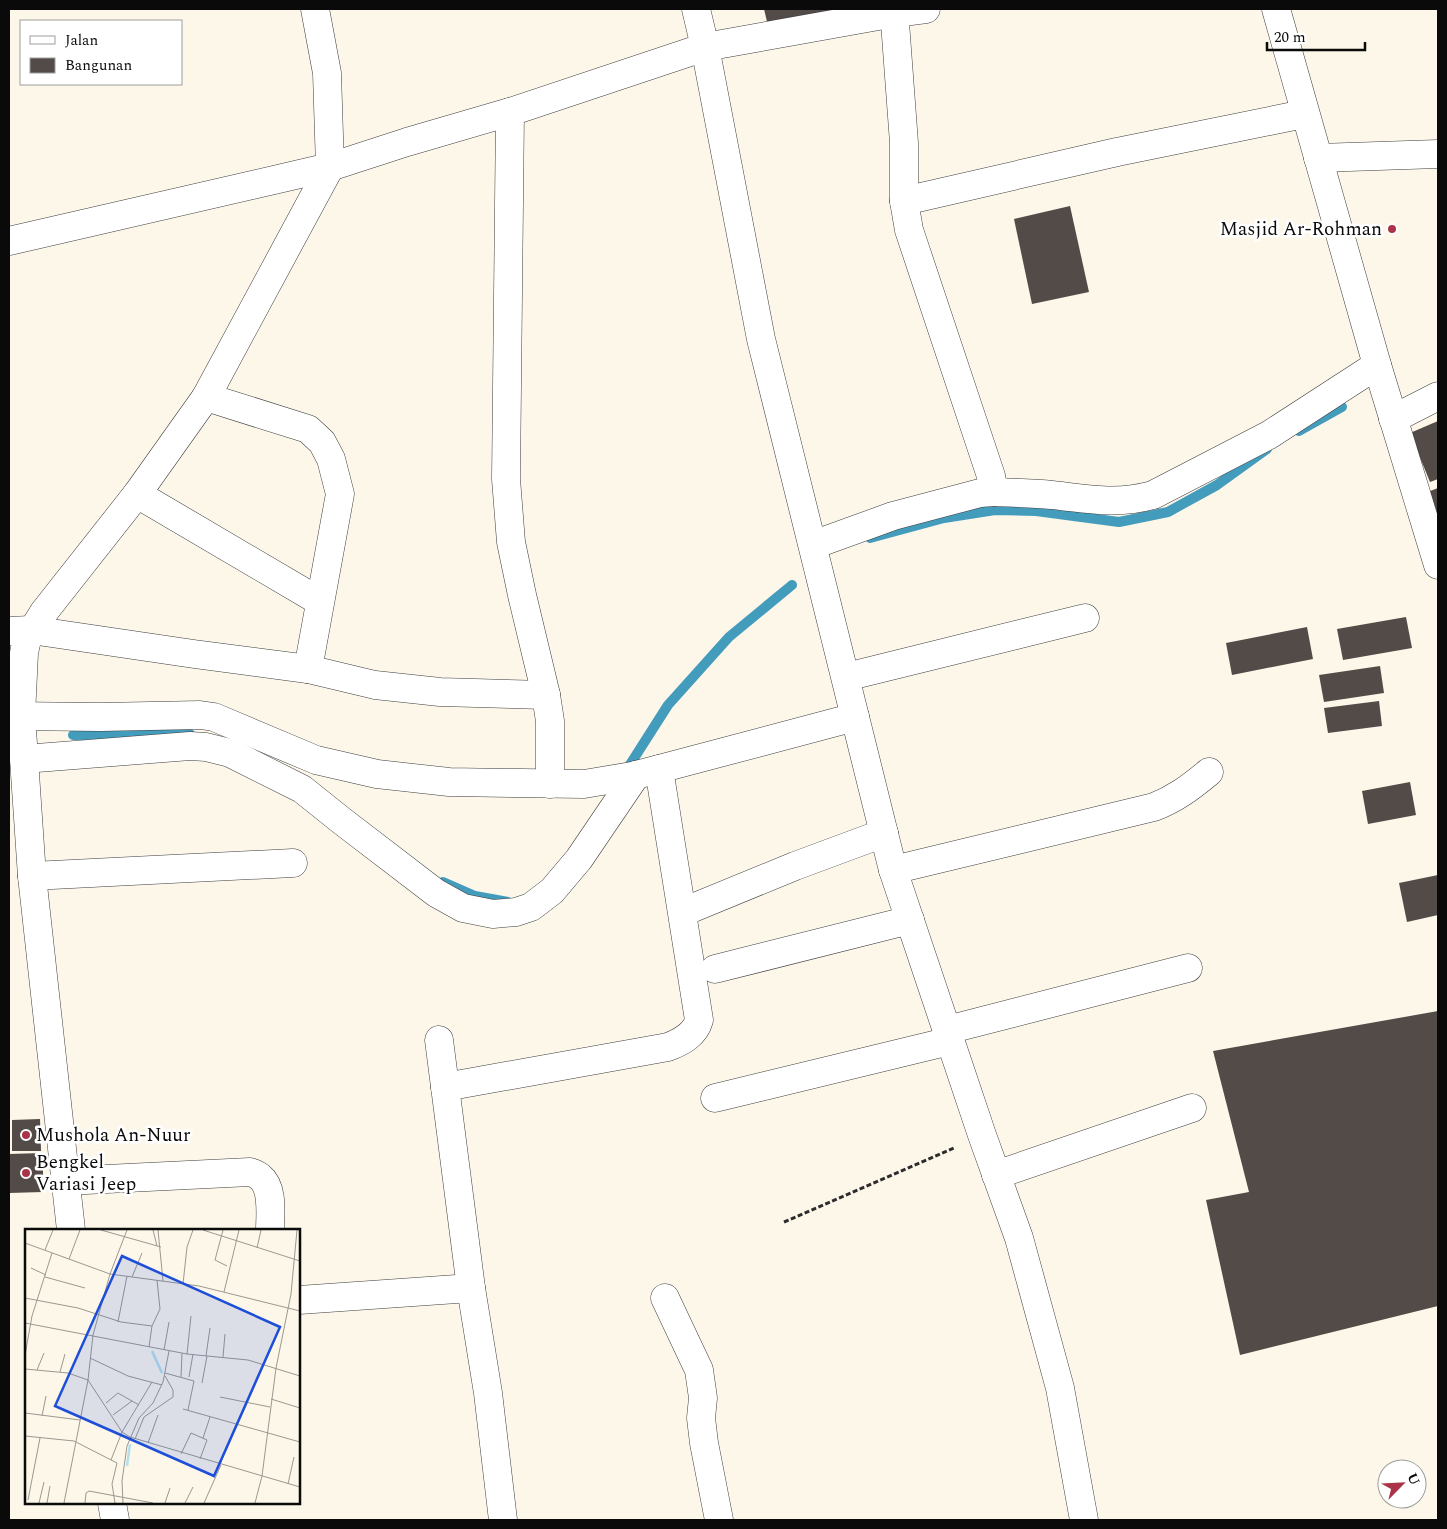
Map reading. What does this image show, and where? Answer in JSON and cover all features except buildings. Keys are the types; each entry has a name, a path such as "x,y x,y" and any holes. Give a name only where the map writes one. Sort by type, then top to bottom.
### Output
{"street":[{"path":"20,631 44,612 137,494 206,397 330,167 328,72 315,9"},
{"path":"696,9 761,339 893,870 948,1036 1019,1238 1060,1388 1084,1520"},
{"path":"9,241 330,167 510,112 705,47 895,11 926,9"},
{"path":"1276,9 1304,114 1377,365 1438,565"},
{"path":"895,11 904,143 904,201 909,230 991,476 994,492"},
{"path":"510,112 506,479 511,542 546,695 550,721 550,784"},
{"path":"904,201 1117,152 1304,114"},
{"path":"1318,158 1438,154"},
{"path":"813,545 893,516 980,492 1051,495 1115,502 1133,501 1153,495 1269,435 1377,365"},
{"path":"1393,418 1438,396"},
{"path":"206,397 308,429 322,442 331,459 340,494 308,669"},
{"path":"137,494 320,601"},
{"path":"846,677 1085,618"},
{"path":"20,631 308,669 375,685 440,692 546,695"},
{"path":"20,631 27,639 15,716 24,758 32,876 64,1181 71,1229"},
{"path":"15,716 200,715 214,717 316,760 377,774 449,782 550,784 584,784 642,773 855,717"},
{"path":"24,758 190,746 206,747 230,753 302,788 342,822 436,894 463,908 492,914 516,912 531,906 552,891 579,859 642,773"},
{"path":"893,870 1154,807 1170,801 1189,789 1209,772"},
{"path":"446,1087 668,1047 682,1041 697,1028 699,1020 683,912 642,773"},
{"path":"683,912 795,866 884,833"},
{"path":"32,876 293,863"},
{"path":"715,969 910,920"},
{"path":"715,1098 948,1036 1188,968"},
{"path":"438,1040 446,1087 471,1288 488,1393 504,1520"},
{"path":"996,1175 1192,1108"},
{"path":"64,1181 250,1172 260,1177 266,1183 270,1229"},
{"path":"300,1300 471,1288"},
{"path":"665,1298 699,1370 703,1398 701,1418 704,1443 719,1520"},
{"path":"112,1504 115,1520"}],"path":[{"path":"784,1222 982,1135"}],"waterway":[{"path":"1299,431 1342,407"},
{"path":"870,538 944,518 995,510 1036,511 1119,522 1168,512 1217,485 1267,449"},
{"path":"624,774 668,705 729,637 792,585"},
{"path":"73,735 190,734"},
{"path":"443,882 475,896 508,902"}],"place":[{"name":"Masjid Ar-Rohman","path":"1392,229"},
{"name":"Mushola An-Nuur","path":"26,1135"},
{"name":"Bengkel Variasi Jeep","path":"26,1173"}]}
